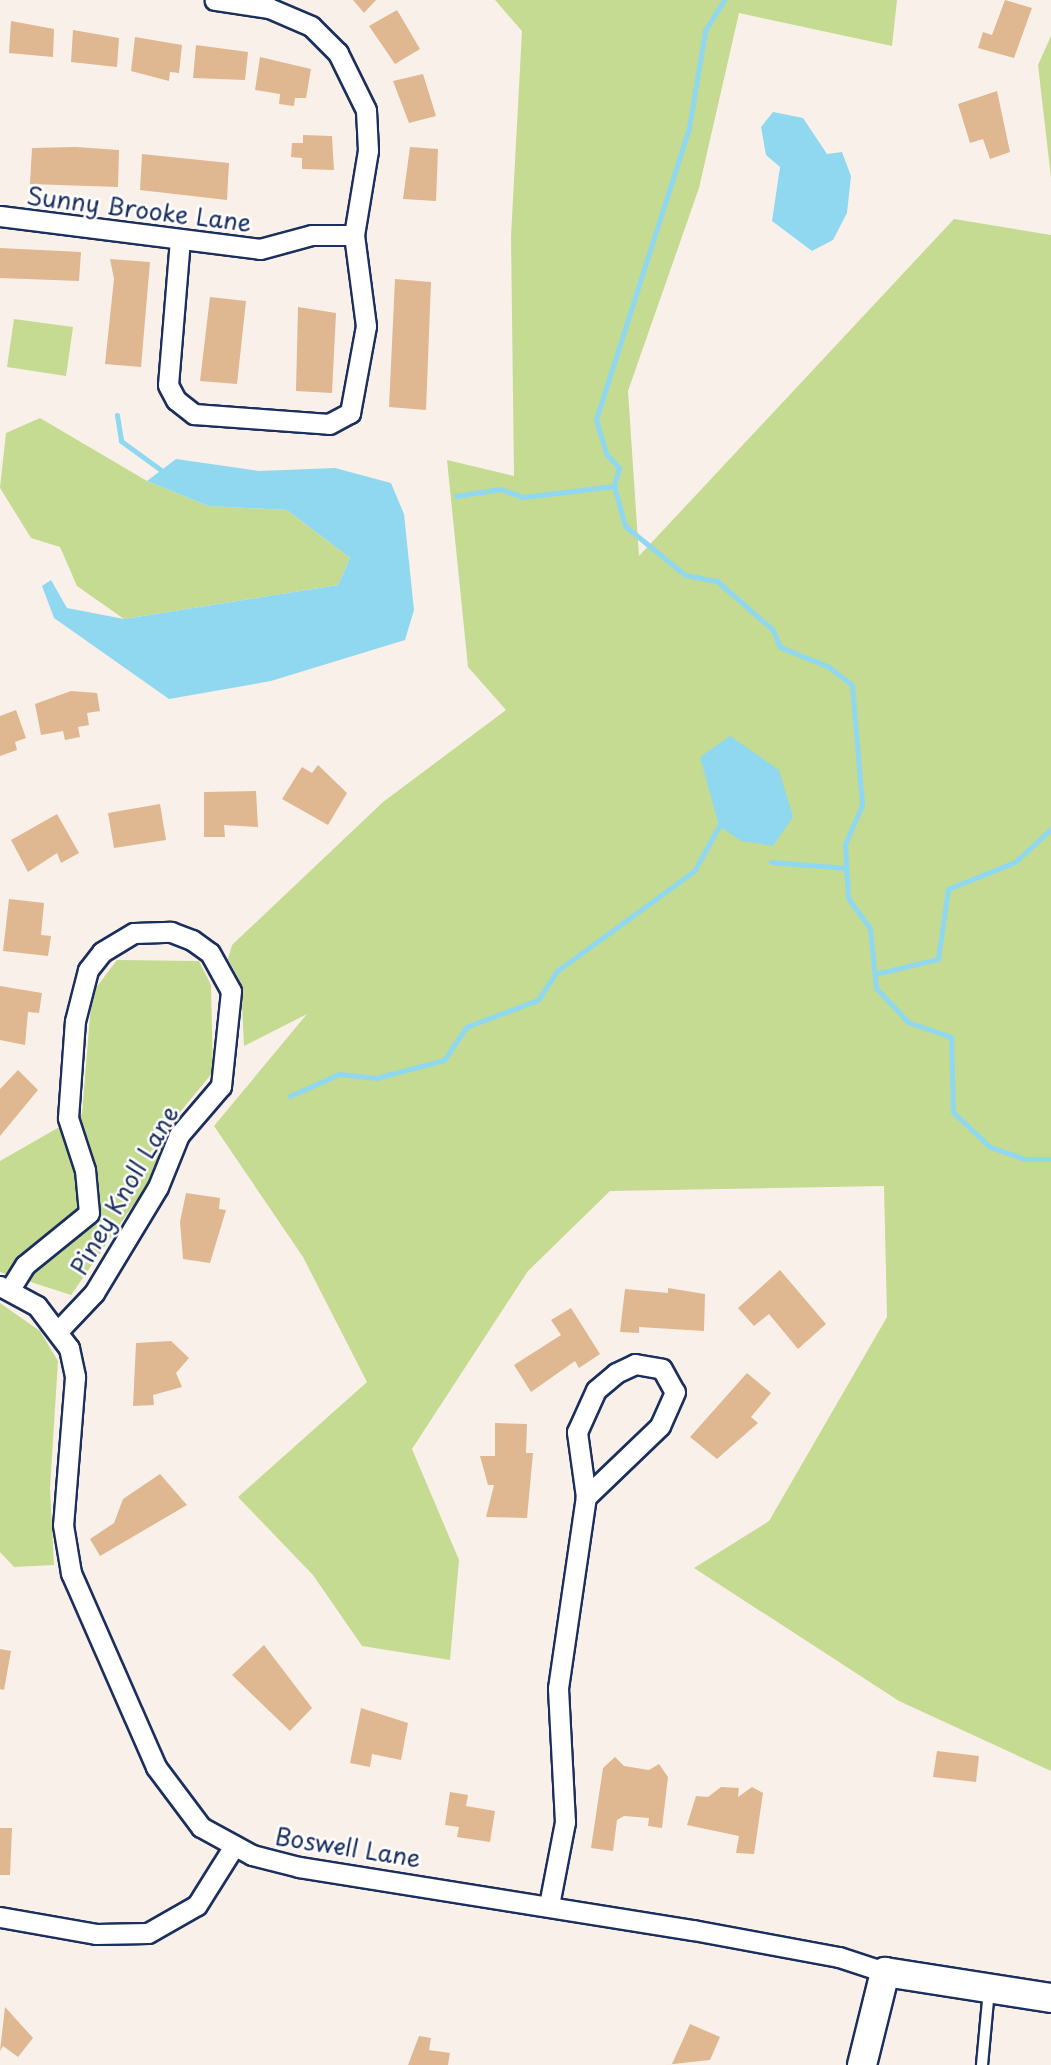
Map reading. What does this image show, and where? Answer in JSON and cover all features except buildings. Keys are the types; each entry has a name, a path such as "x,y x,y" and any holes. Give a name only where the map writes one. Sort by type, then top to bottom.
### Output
{"main road":[{"path":"862,2065 885,1972 1051,1998"}],"street":[{"path":"180,239 168,385 176,400 194,414 330,424 350,413 358,397 366,326 354,235 368,150 356,81 311,26 269,8 215,0"},
{"name":"Sunny Brooke Lane","path":"0,216 260,249 312,235 354,235"},
{"name":"Piney Knoll Lane","path":"5,1288 25,1265 89,1213 85,1170 68,1118 75,1021 88,970 102,952 134,933 171,932 192,940 210,953 231,991 221,1086 179,1135 158,1186 94,1293 60,1329"},
{"path":"5,1288 60,1329"},
{"name":"Boswell Lane","path":"60,1329 75,1377 63,1485 71,1573 156,1767 201,1827 234,1846 299,1867 549,1905 839,1957 885,1972"},
{"path":"549,1905 565,1822 558,1688 586,1497 577,1432 583,1409 616,1373 635,1364 662,1369 675,1392 660,1426 586,1497"},
{"path":"0,1917 96,1934 148,1933 197,1905 234,1846"}],"lane":[{"path":"982,2065 989,1989"}],"green space":[{"path":"495,0 897,0 892,46 739,13 699,188 628,391 639,556 954,219 1051,235 1051,1771 899,1701 694,1568 769,1521 887,1317 884,1186 610,1191 528,1271 412,1449 459,1560 450,1660 362,1646 313,1575 238,1497 367,1382 303,1257 214,1126 307,1014 244,1046 241,983 228,959 232,945 383,802 506,710 468,667 447,460 514,476 511,236 522,31"},
{"path":"1051,36 1051,178 1038,65"},
{"path":"14,319 73,327 66,376 7,367"},
{"path":"40,418 147,481 208,506 287,510 350,558 338,585 124,619 77,586 60,547 31,538 0,488 6,433"},
{"path":"117,960 199,961 211,985 213,1072 176,1117 154,1175 71,1295 0,1272 0,1161 82,1114 92,993"},
{"path":"0,1303 40,1331 58,1361 50,1488 54,1565 14,1567 0,1552"}],"water":[{"path":"773,112 803,118 827,154 842,152 851,176 847,213 833,240 812,251 772,221 780,167 766,155 761,127"},
{"path":"176,459 259,471 335,468 391,483 404,514 414,610 405,640 271,681 169,699 54,618 42,586 51,580 67,608 124,619 338,585 350,558 287,510 208,506 147,481"},
{"path":"730,736 779,770 793,817 773,846 741,841 719,826 700,757"}],"waterway":[{"path":"724,0 705,31 689,128 596,420 607,455 619,468 614,486 625,526 685,575 717,581 773,630 780,647 829,667 852,685 862,805 845,844 848,898 870,928 876,988 908,1022 951,1037 953,1112 990,1147 1024,1159 1051,1159"},
{"path":"117,415 121,441 161,470"},
{"path":"456,496 500,489 523,497 614,486"},
{"path":"290,1096 339,1074 376,1078 444,1060 466,1027 538,1000 557,971 694,871 719,826"},
{"path":"875,974 938,959 948,889 1015,862 1051,829"},
{"path":"771,862 847,868"}]}
